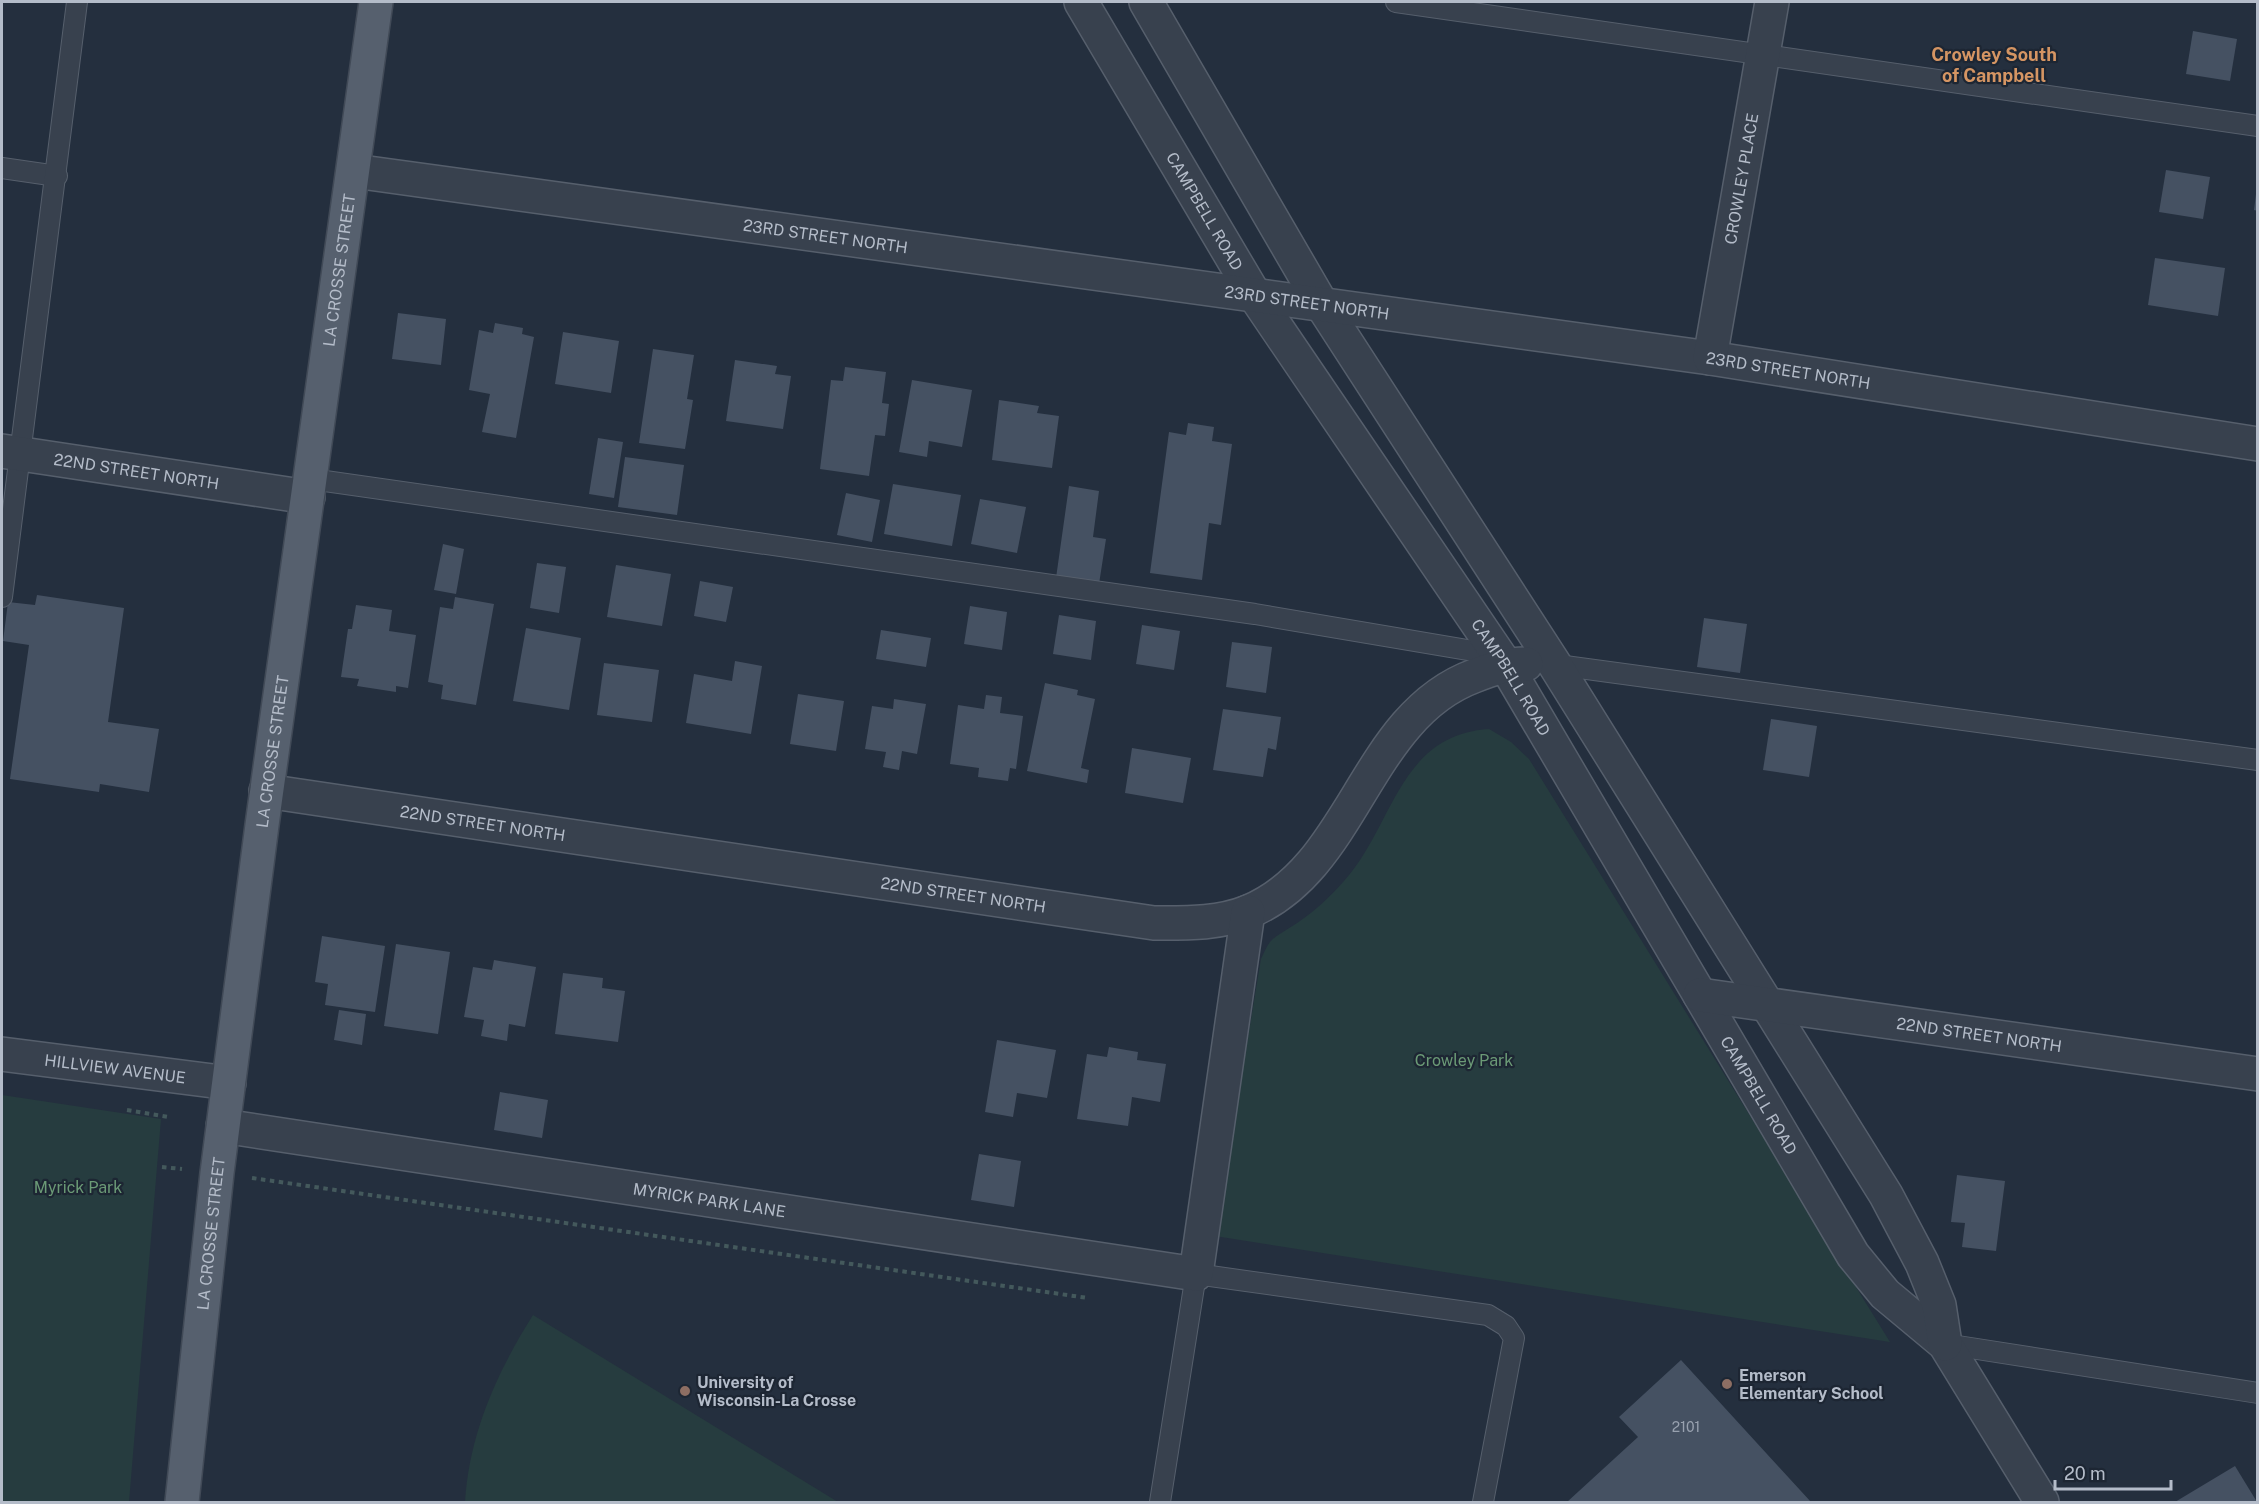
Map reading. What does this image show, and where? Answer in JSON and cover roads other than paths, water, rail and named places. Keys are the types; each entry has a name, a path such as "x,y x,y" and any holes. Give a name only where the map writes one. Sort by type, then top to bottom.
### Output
{"main road":[{"name":"LA CROSSE STREET","path":"182,1503 217,1173 266,791 376,2"}],"street":[{"name":"CAMPBELL ROAD","path":"1081,2 1255,296 1502,660 1853,1255 1885,1294 1945,1344 2042,1503"},
{"name":"CAMPBELL ROAD","path":"1146,2 1322,305 1555,665 1886,1196 1922,1263 1939,1305 1945,1344"},
{"name":"CROWLEY PLACE","path":"1710,358 1772,2"},
{"name":"23RD STREET NORTH","path":"354,171 1710,358 2258,444"},
{"name":"22ND STREET NORTH","path":"11,452 309,488"},
{"name":"22ND STREET NORTH","path":"266,791 1154,923 1204,923 1248,912 1280,893 1313,863 1381,758 1406,725 1429,701 1451,684 1502,660 1555,665"},
{"path":"1196,1275 1248,912"},
{"name":"22ND STREET NORTH","path":"1700,995 2258,1074"},
{"name":"HILLVIEW AVENUE","path":"2,1054 229,1083"},
{"name":"MYRICK PARK LANE","path":"223,1126 1196,1275"}],"lane":[{"path":"2,597 11,452 57,177 77,2"},
{"path":"1396,2 2258,126"},
{"path":"2,168 57,177"},
{"path":"309,488 1255,614 1502,660"},
{"path":"1555,665 2258,760"},
{"path":"1160,1503 1196,1275 1488,1315 1506,1326 1514,1338 1483,1503"},
{"path":"1945,1344 2258,1393"}],"place":[{"name":"Emerson Elementary School","path":"1727,1384"},
{"name":"University of Wisconsin-La Crosse","path":"685,1391"}],"district":[{"name":"Crowley South of Campbell","path":"1994,64"}],"park label":[{"name":"Crowley Park","path":"1464,1060"},
{"name":"Myrick Park","path":"78,1187"}]}
